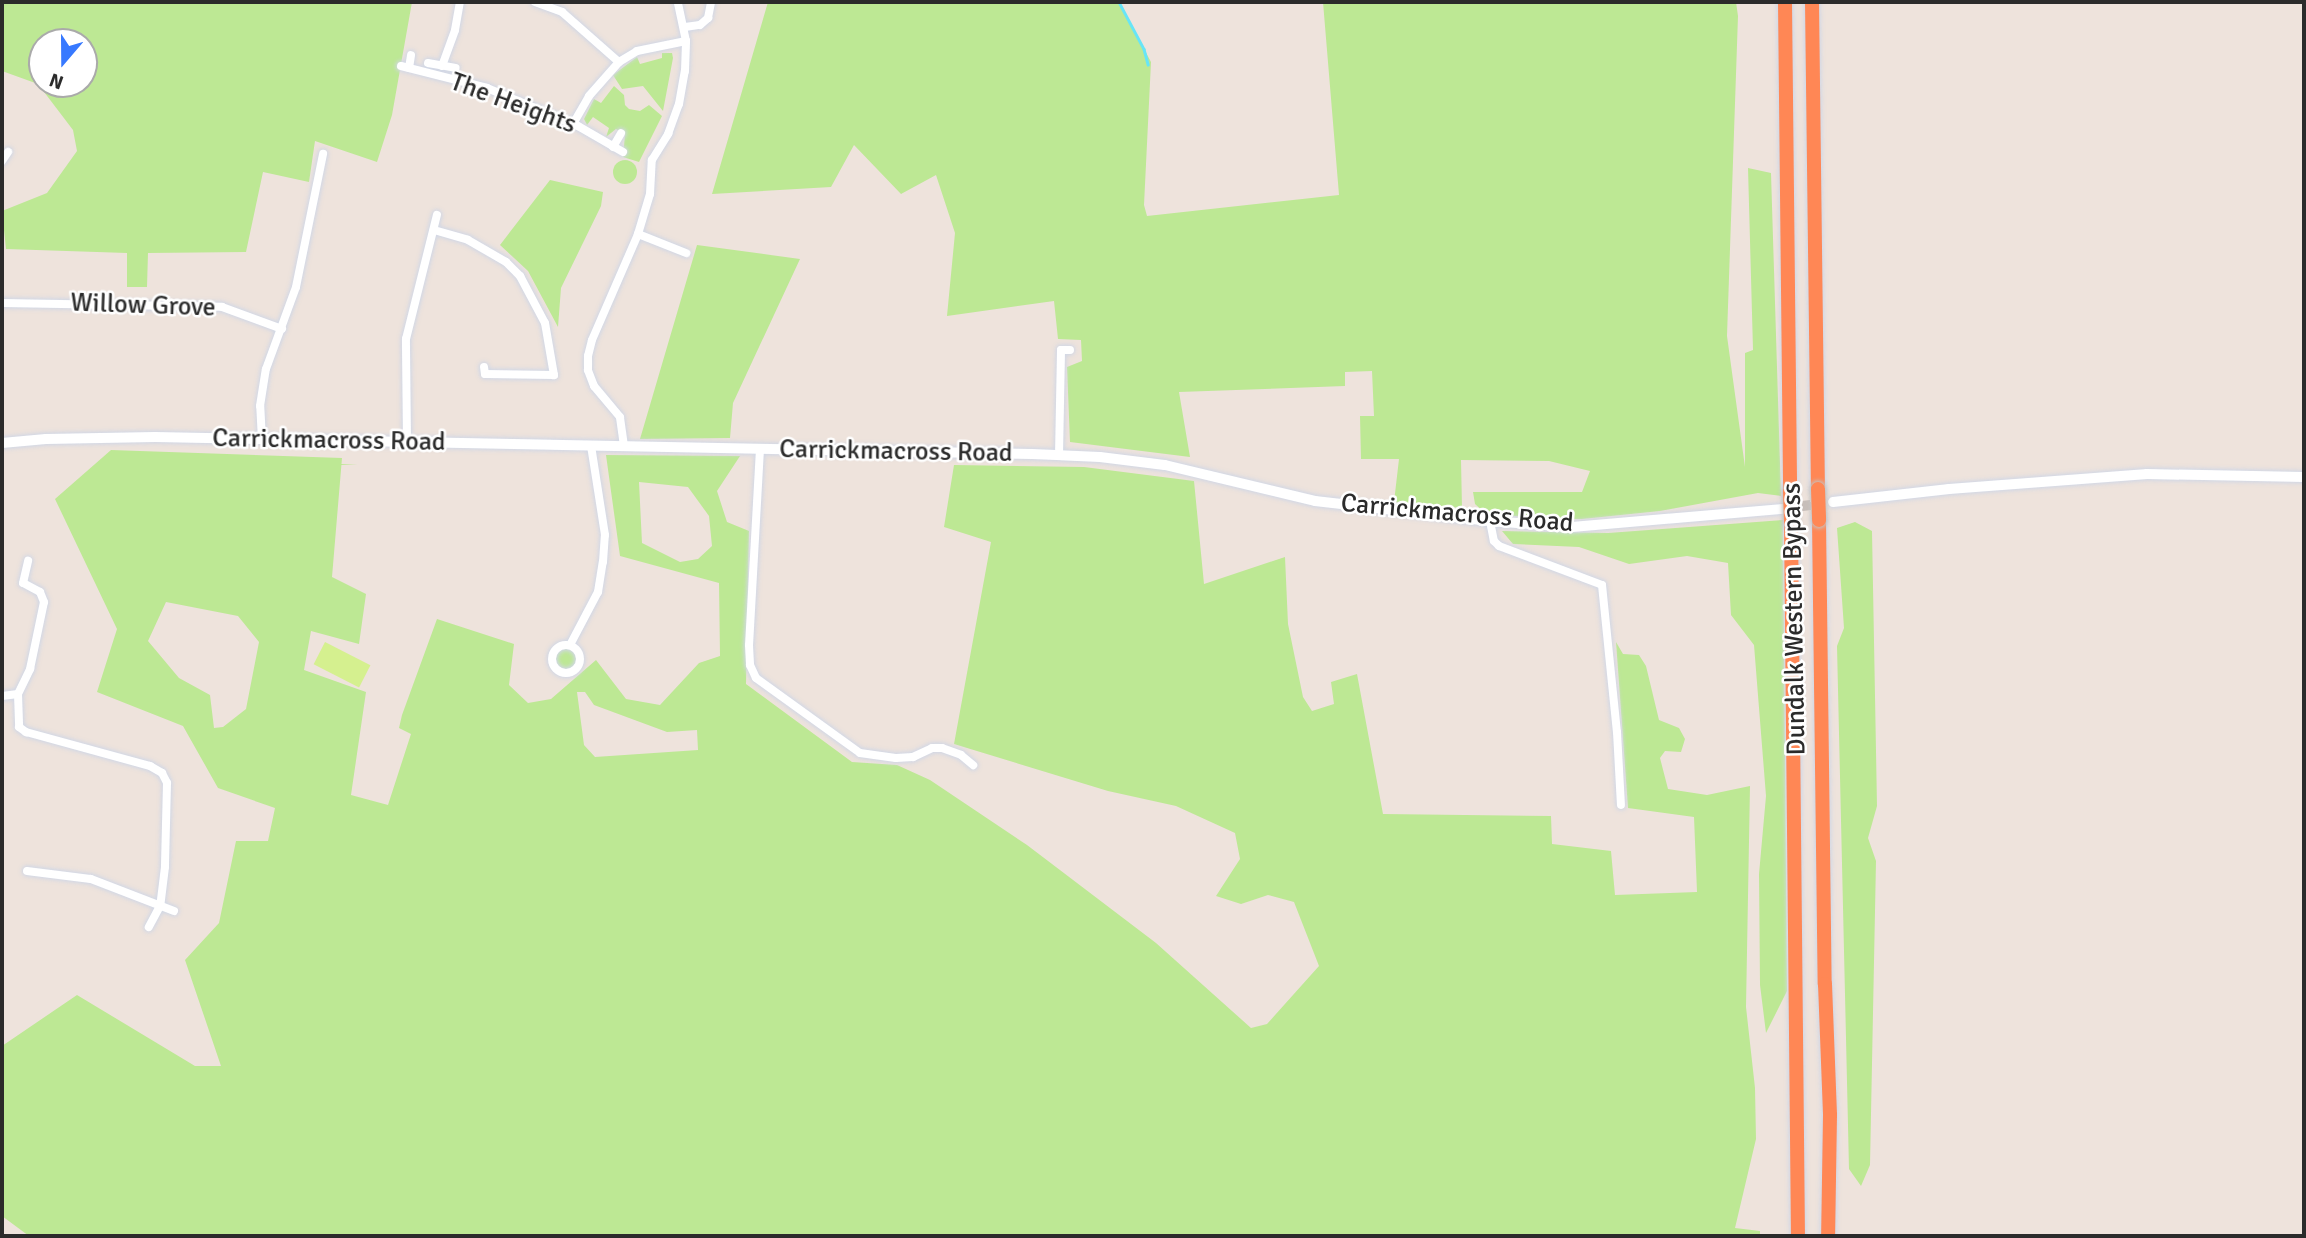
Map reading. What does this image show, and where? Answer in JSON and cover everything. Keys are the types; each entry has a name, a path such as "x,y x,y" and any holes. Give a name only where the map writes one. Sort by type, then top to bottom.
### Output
{"highway":[{"name":"Dundalk Western Bypass","path":"1786,2 1798,1236"},
{"name":"Dundalk Western Bypass","path":"1812,2 1824,957 1830,1115 1828,1236"}],"main road":[{"name":"Carrickmacross Road","path":"2,443 95,437 1059,455 1165,465 1315,501 1490,521 1572,527 1783,509"},
{"path":"1833,502 1962,488 2147,474 2304,477"}],"street":[{"path":"442,66 455,30 460,2"},
{"path":"535,2 562,12 603,45 618,62"},
{"path":"624,446 620,417 594,386 588,370 588,356 592,340 638,234 650,194 652,160 668,134 679,104 685,71 686,41 678,2"},
{"path":"685,27 700,25 708,18 712,2"},
{"path":"573,124 589,96 618,62 636,51 686,41"},
{"name":"The Heights","path":"411,55 405,67 487,88 573,124 623,152"},
{"path":"428,63 456,68"},
{"path":"613,147 621,133"},
{"path":"2,161 8,152"},
{"path":"262,440 260,406 266,369 296,287 323,154"},
{"path":"407,443 406,339 438,215"},
{"path":"434,230 468,240 506,262 520,276 545,323 554,375 485,374 484,367"},
{"path":"638,234 686,253"},
{"name":"Willow Grove","path":"2,303 222,307 282,329"},
{"path":"1059,455 1061,350 1070,350"},
{"path":"570,645 597,592 603,562 605,535 591,446"},
{"path":"761,449 749,645 750,665 756,678 860,753 905,758 942,748 961,755 973,765"},
{"path":"1490,521 1494,541 1499,546 1602,584 1618,732 1621,805"},
{"path":"28,561 23,583 40,592 44,601 30,669 18,694 19,727 26,732 150,766 162,773 167,783 160,906 149,927"},
{"path":"2,696 18,694"},
{"path":"27,871 91,879 174,911"}],"green space":[{"path":"2,2 412,2 392,115 377,162 315,141 309,182 263,172 246,252 148,253 147,287 127,287 127,253 6,249 2,211 47,193 77,151 73,130 49,98 98,98 98,28 28,28 28,80 2,71"},
{"path":"768,2 1119,2 1151,62 1144,205 1147,216 1339,195 1323,2 1736,2 1738,16 1727,336 1745,467 1745,353 1753,350 1748,168 1771,173 1781,496 1758,493 1660,511 1582,519 1543,519 1485,513 1475,504 1473,492 1582,492 1590,471 1549,461 1461,460 1462,508 1394,502 1399,459 1361,459 1360,416 1374,416 1372,371 1345,372 1345,386 1179,392 1190,457 1070,442 1067,367 1082,361 1081,340 1058,339 1054,301 947,316 955,233 936,175 901,194 854,145 831,187 712,194"},
{"path":"662,53 672,53 673,58 663,111 643,86 622,89 613,75 637,57 640,64 662,58"},
{"path":"614,86 624,95 625,105 629,109 640,111 649,105 662,116 639,162 623,157 625,134 616,129 606,137 609,128 593,117 587,125 584,119 594,99 601,103"},
{"path":"620,160 630,160 637,167 637,177 630,184 620,184 613,177 613,167"},
{"path":"550,180 603,192 601,206 561,288 558,327 528,271 500,245"},
{"path":"697,245 800,259 733,403 730,438 640,439"},
{"path":"111,450 342,458 332,577 366,594 359,644 311,631 304,670 366,692 351,795 388,805 411,734 399,728 402,715 437,619 514,644 509,685 528,703 551,699 596,660 626,699 660,705 699,663 720,656 719,583 620,556 606,455 740,456 717,491 727,522 749,531 746,684 852,762 897,765 930,780 1027,845 1156,943 1251,1028 1267,1024 1319,966 1294,902 1268,895 1241,904 1216,896 1240,859 1235,833 1176,806 1108,791 954,744 991,542 944,527 954,465 1084,467 1194,481 1204,584 1285,557 1288,624 1303,697 1312,711 1334,704 1331,682 1357,674 1383,814 1551,816 1552,844 1611,851 1615,895 1697,892 1694,817 1628,808 1616,642 1623,654 1639,655 1646,666 1659,720 1679,728 1685,739 1681,752 1665,751 1660,758 1668,789 1707,795 1750,786 1746,1007 1755,1088 1756,1139 1735,1228 1760,1231 1760,1236 29,1236 2,1216 2,1046 77,995 195,1066 221,1066 185,960 219,923 236,841 268,841 275,808 218,788 183,726 97,692 117,629 55,499","holes":["639,482 688,487 709,516 712,546 698,559 680,562 642,543","166,602 238,616 259,642 246,709 223,727 214,728 210,695 179,678 148,641","577,692 585,692 594,705 667,732 697,730 698,750 595,757 584,745"]},
{"path":"1783,520 1787,991 1766,1033 1760,985 1759,874 1766,796 1754,645 1731,615 1728,563 1687,556 1629,564 1579,547 1513,544 1502,531 1608,533"},
{"path":"1855,522 1872,531 1877,806 1868,838 1876,861 1870,1165 1861,1186 1849,1169 1837,646 1844,628 1837,528"},
{"path":"325,642 370,665 359,687 314,664"},
{"path":"566,649 573,652 576,659 573,666 566,669 559,666 556,659 559,652"}],"waterway":[{"path":"1119,2 1144,49 1148,64"}],"tunnel":[{"path":"1786,508 1825,503"}]}
